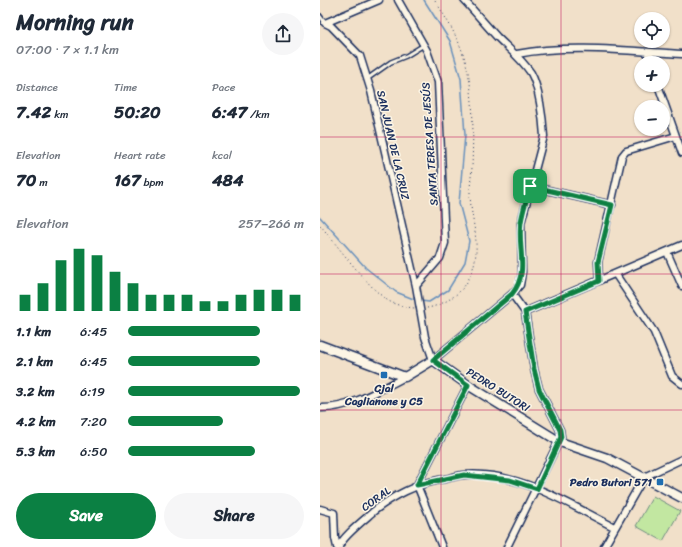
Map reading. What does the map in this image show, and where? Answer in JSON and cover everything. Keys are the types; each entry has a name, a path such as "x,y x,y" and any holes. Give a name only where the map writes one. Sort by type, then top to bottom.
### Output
{"street":[{"path":"325,22 379,0"},
{"name":"SANTA TERESA DE JESÚS","path":"398,0 424,45 438,82 441,125 445,243 440,258 416,286"},
{"path":"320,408 330,409 344,406 405,377 433,360 512,294 520,285 522,272 521,223 544,136 544,127 535,81 517,54 498,38 464,0"},
{"name":"SAN JUAN DE LA CRUZ","path":"325,22 331,26 360,56 367,79 416,286 425,337 433,360"},
{"path":"517,54 564,50 682,54"},
{"path":"647,52 648,56"},
{"path":"660,92 682,153"},
{"path":"599,281 598,262 622,156 626,151 676,136"},
{"path":"530,186 612,205"},
{"path":"525,312 682,246"},
{"path":"667,252 682,286"},
{"path":"616,275 654,332 672,376 677,382 682,384"},
{"path":"508,546 560,442 560,430 539,389 534,369 525,312 512,294"},
{"path":"320,345 405,377"},
{"name":"PEDRO BUTORI","path":"433,360 468,385 560,442 607,458 682,498"},
{"path":"442,547 417,485 468,385"},
{"path":"604,547 614,527 644,477 682,459"},
{"name":"CORAL","path":"338,547 361,522 388,500 417,485 464,475 510,480 537,489 614,527"},
{"path":"320,509 334,513 335,538 338,547"}],"lane":[{"path":"320,16 325,22"},
{"path":"367,79 391,62 406,56 424,45"}],"path":[{"path":"320,226 371,285 387,300 398,305 419,307 441,303 454,296 466,283 473,266 477,238 470,191 474,114 465,60 457,40 434,0"}],"green space":[{"path":"653,496 680,511 663,541 636,526"}],"waterway":[{"path":"421,301 429,302 448,290 465,262 469,241 459,203 465,135 461,79 450,41 424,0"},
{"path":"320,217 366,268 396,292 416,300"}],"place":[{"name":"Cjal Caglianone y C5","path":"384,375"},
{"name":"Pedro Butori 571","path":"660,482"}],"route":[{"path":"530,186 612,205 598,262 599,281 525,312 534,369 539,389 560,430 560,442 537,489 510,480 487,476 464,475 417,485 468,385 433,360 512,294 520,285 522,272 521,223 530,186"}]}
